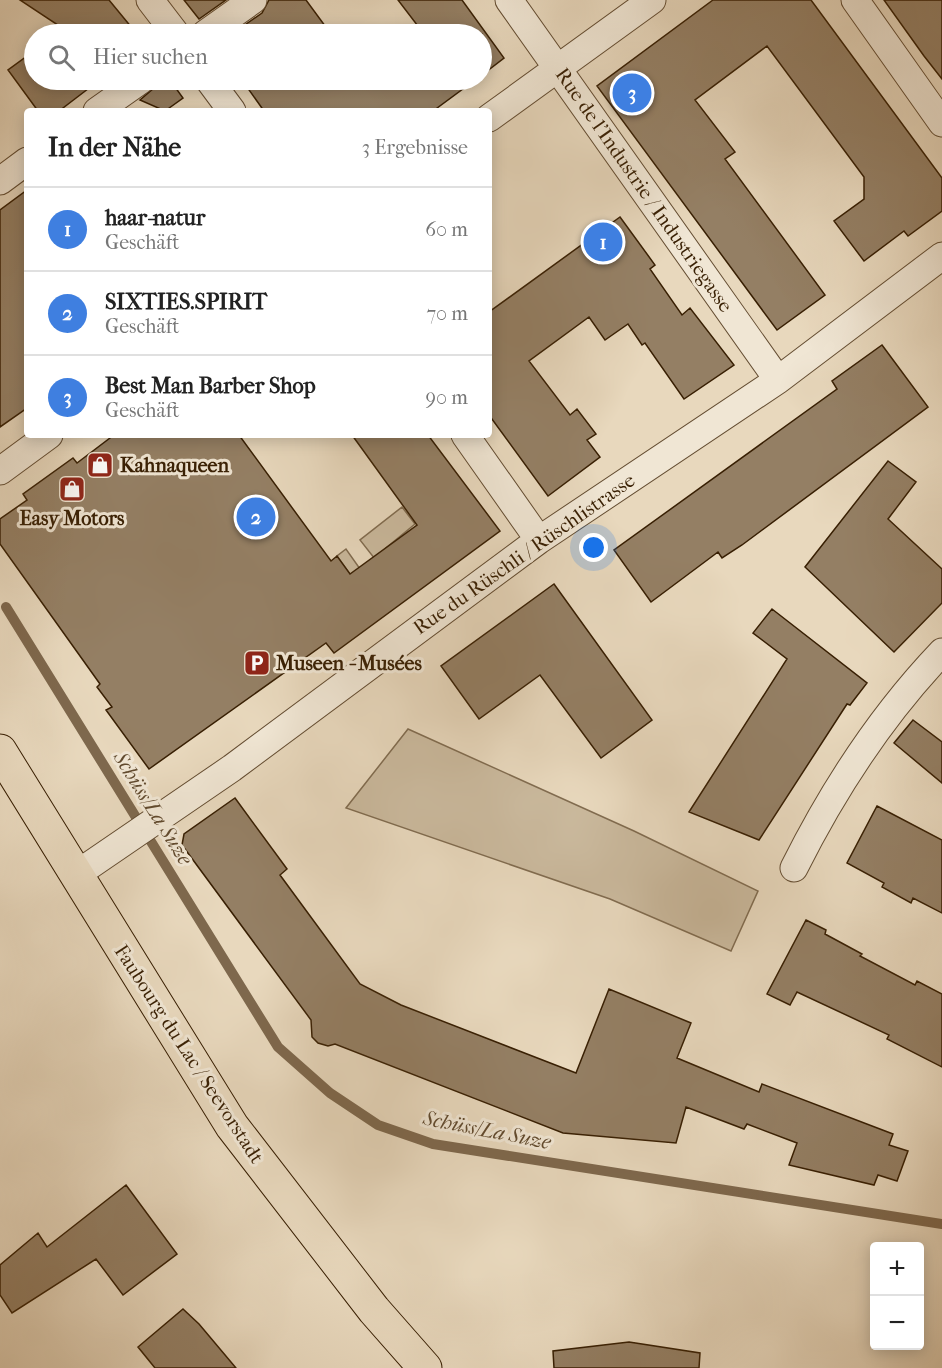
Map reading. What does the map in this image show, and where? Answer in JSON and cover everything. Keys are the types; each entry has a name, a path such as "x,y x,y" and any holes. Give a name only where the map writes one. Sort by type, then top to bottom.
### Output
{"main road":[{"name":"Faubourg du Lac / Seevorstadt","path":"0,751 101,918 232,1126 374,1310 424,1368"}],"street":[{"path":"150,0 168,24"},
{"path":"219,24 253,0"},
{"name":"Rue de l'Industrie / Industriegasse","path":"509,0 778,380"},
{"path":"492,116 652,0"},
{"path":"855,0 942,123"},
{"path":"101,108 127,90"},
{"path":"216,90 230,108"},
{"path":"0,181 24,163"},
{"name":"Rue du Rüschli / Rüschlistrasse","path":"76,874 232,768 539,540 778,380 942,256"},
{"path":"0,471 45,438"},
{"path":"467,438 539,540"},
{"path":"794,868 816,825 859,754 900,697 942,652"}],"shaded area":[{"path":"402,507 415,524 386,548 417,590 381,618 337,556 346,549 360,569 375,559 360,540"},
{"path":"408,729 634,831 758,891 731,951 610,899 346,808"}],"building":[{"path":"20,0 109,0 129,24 56,24"},
{"path":"184,0 226,0 199,19"},
{"path":"269,0 306,0 324,24 246,24 262,13"},
{"path":"398,0 462,0 479,24 416,24"},
{"path":"713,0 811,0 942,178 942,211 908,236 904,231 864,261 834,221 864,199 864,177 767,46 695,100 735,152 725,159 825,295 777,330 597,86"},
{"path":"884,0 942,0 942,79 924,56"},
{"path":"492,41 504,58 492,67"},
{"path":"24,58 24,90 87,90 63,108 36,108 8,70"},
{"path":"152,90 177,90 183,98 169,108 158,108 140,100"},
{"path":"249,90 461,90 437,108 262,108"},
{"path":"24,192 24,410 0,427 0,210"},
{"path":"620,217 655,265 650,269 682,315 690,308 734,365 684,399 645,343 642,345 628,324 605,340 589,317 529,361 570,415 577,409 596,434 587,440 600,457 548,496 492,419 492,310"},
{"path":"882,345 928,407 742,545 722,558 718,552 651,602 614,550 837,389 832,381"},
{"path":"110,438 241,438 331,561 337,556 350,574 417,525 354,438 430,438 500,531 334,653 326,643 149,769 106,710 112,707 97,687 100,684 0,544 0,519 27,500 23,494 73,458 77,463"},
{"path":"888,461 916,482 888,519 942,569 942,603 894,652 805,567"},
{"path":"554,584 652,720 601,758 540,675 479,719 441,666"},
{"path":"772,609 867,683 850,705 847,704 759,840 689,812 787,659 753,633"},
{"path":"913,720 942,742 942,783 894,743"},
{"path":"235,798 287,869 280,875 360,984 401,1005 576,1073 609,989 691,1023 677,1058 759,1092 762,1084 893,1134 889,1145 908,1151 897,1181 878,1175 874,1185 789,1165 797,1143 747,1124 744,1129 686,1107 676,1143 563,1133 335,1044 328,1046 318,1043 312,1037 311,1020 182,845 184,834"},
{"path":"877,806 942,840 942,913 913,898 911,903 882,887 884,883 847,863"},
{"path":"806,920 826,930 825,934 862,954 860,956 915,985 917,981 942,994 942,1067 887,1039 889,1035 797,992 790,1005 767,994"},
{"path":"126,1185 177,1254 123,1295 96,1259 12,1313 0,1295 0,1265 38,1233 47,1247"},
{"path":"183,1309 199,1324 236,1368 155,1368 138,1347"},
{"path":"629,1342 700,1353 699,1368 554,1368 553,1351"}],"waterway":[{"name":"Schüss/La Suze","path":"6,607 278,1047 330,1093 378,1125 433,1144 942,1224"}],"place":[{"name":"Best Man Barber Shop","path":"632,93"},
{"name":"haar-natur","path":"603,242"},
{"name":"Kahnaqueen","path":"100,465"},
{"name":"Easy Motors","path":"72,489"},
{"name":"SIXTIES.SPIRIT","path":"256,517"},
{"name":"Museen - Musées","path":"257,663"}]}
